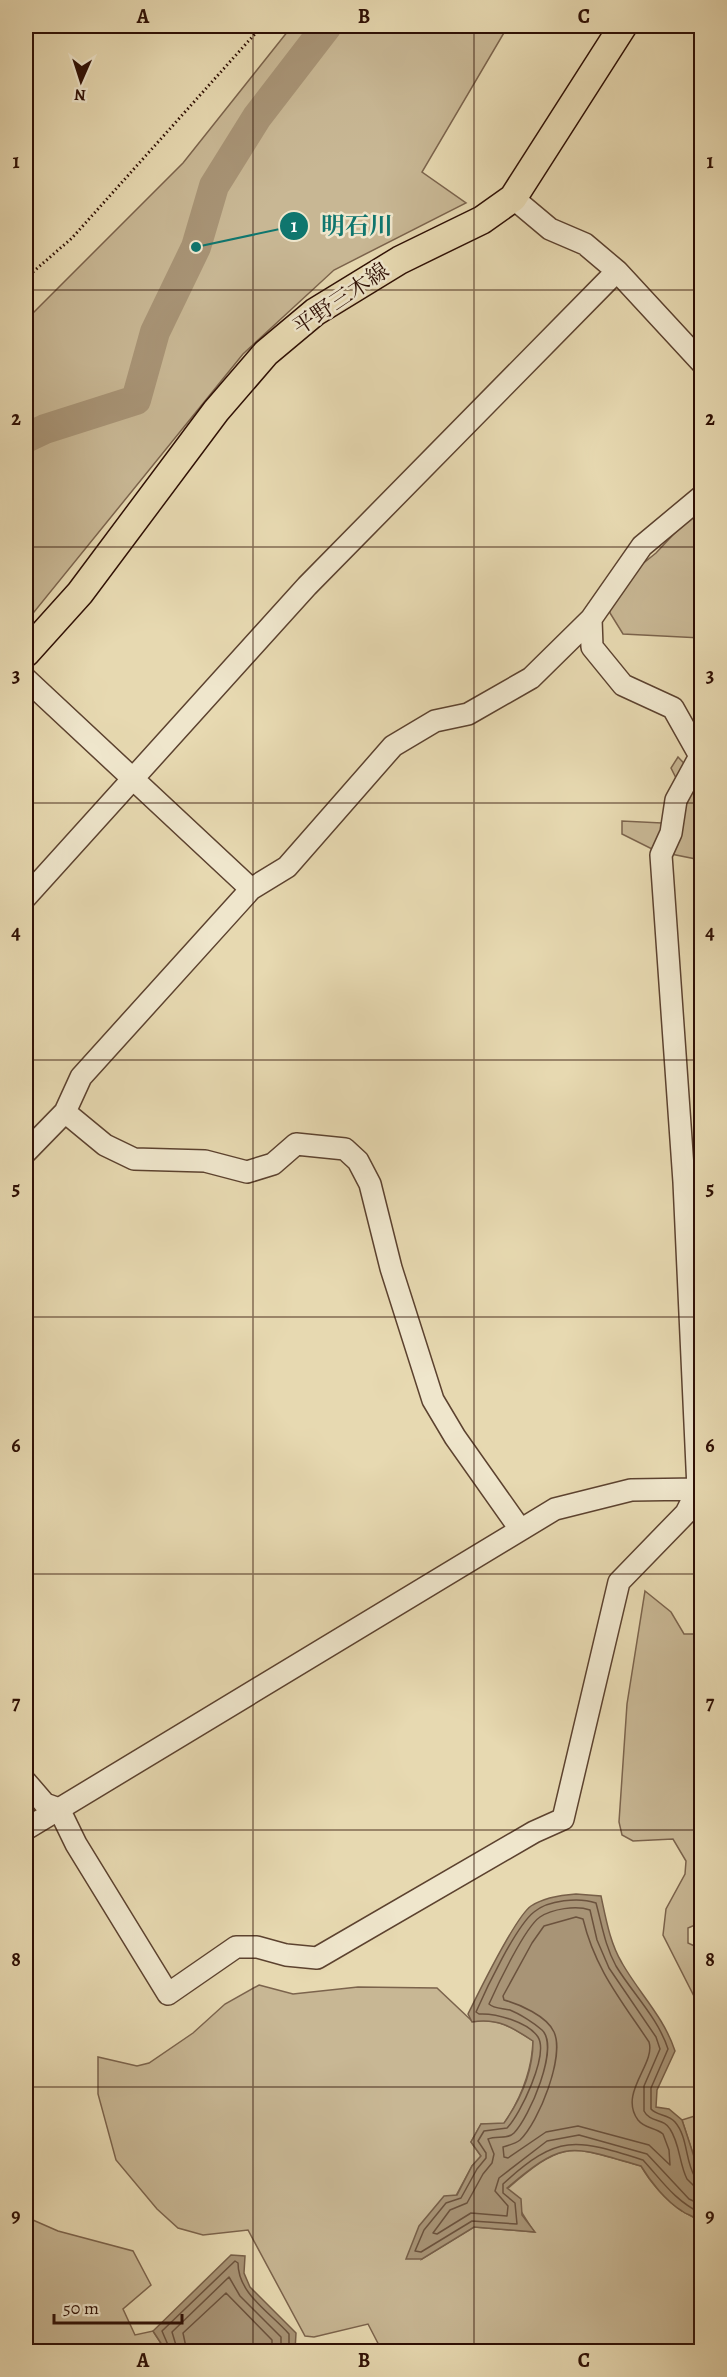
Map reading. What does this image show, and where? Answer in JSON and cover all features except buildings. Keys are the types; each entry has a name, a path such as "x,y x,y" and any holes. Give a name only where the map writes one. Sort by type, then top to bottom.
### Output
{"main road":[{"name":"平野三木線","path":"26,653 80,593 216,411 266,353 315,312 400,260 482,220 513,198 623,26"}],"street":[{"path":"513,198 550,229 585,244 617,271 702,363"},
{"path":"26,897 307,586 617,271"},
{"path":"26,1152 65,1112 81,1077 251,889 287,867 393,746 435,721 468,714 531,678 591,619 642,546 702,496"},
{"path":"26,1782 45,1804 58,1809 76,1844 168,1994 236,1947 257,1947 286,1955 317,1959 534,1832 563,1819 619,1582 686,1513 698,1489 684,1182 661,855 671,833 676,800 700,756 673,708 623,685 592,647 591,619"},
{"path":"26,679 134,777 251,889"},
{"path":"65,1112 105,1145 134,1159 205,1161 247,1172 273,1164 296,1144 345,1149 358,1161 370,1184 391,1268 433,1400 455,1437 520,1529"},
{"path":"26,1829 555,1509 631,1490 698,1489"}],"path":[{"path":"26,278 72,238 262,26"}],"shaded area":[{"path":"292,26 508,26 422,172 466,203 334,270 243,354 26,622 26,320 183,163"},
{"path":"701,513 701,638 623,634 610,613 610,600 615,586 656,553 686,521"},
{"path":"678,757 701,781 701,860 656,851 622,834 622,821 662,823 682,790 671,768"},
{"path":"645,1591 671,1612 684,1634 698,1634 701,1629 702,1922 688,1928 688,1943 701,1949 701,2010 663,1935 666,1909 685,1874 686,1861 673,1839 633,1841 622,1835 619,1822 627,1704"},
{"path":"259,1985 293,1994 358,1987 437,1988 472,2021 497,2022 533,2041 528,2074 516,2104 504,2124 481,2124 471,2142 481,2156 472,2166 422,2259 474,2227 534,2232 507,2189 543,2161 556,2154 583,2151 641,2166 664,2197 701,2224 701,2351 382,2351 368,2324 314,2337 305,2336 248,2230 203,2235 178,2228 157,2209 116,2160 98,2094 98,2057 137,2066 149,2063 193,2033 225,2004"},
{"path":"701,2114 701,2178 682,2120"},
{"path":"26,2217 58,2231 133,2251 151,2285 123,2309 135,2335 153,2331 166,2351 26,2351"}],"water":[{"path":"576,1894 601,1896 614,1947 664,2027 675,2051 657,2090 656,2107 669,2109 682,2120 701,2178 701,2224 664,2196 641,2166 598,2154 570,2151 543,2161 507,2188 521,2199 522,2215 535,2232 474,2227 422,2259 406,2259 419,2226 444,2196 457,2195 472,2166 481,2156 471,2142 481,2124 504,2123 521,2094 531,2063 533,2041 504,2025 490,2021 472,2022 468,2014 498,1956 524,1913 541,1901"},
{"path":"231,2255 245,2256 244,2273 250,2287 296,2333 295,2351 166,2351 153,2331"}],"waterway":[{"path":"26,438 45,429 136,400 155,332 196,247 214,186 257,117 327,26"}],"place":[{"name":"明石川","path":"196,247"}]}
